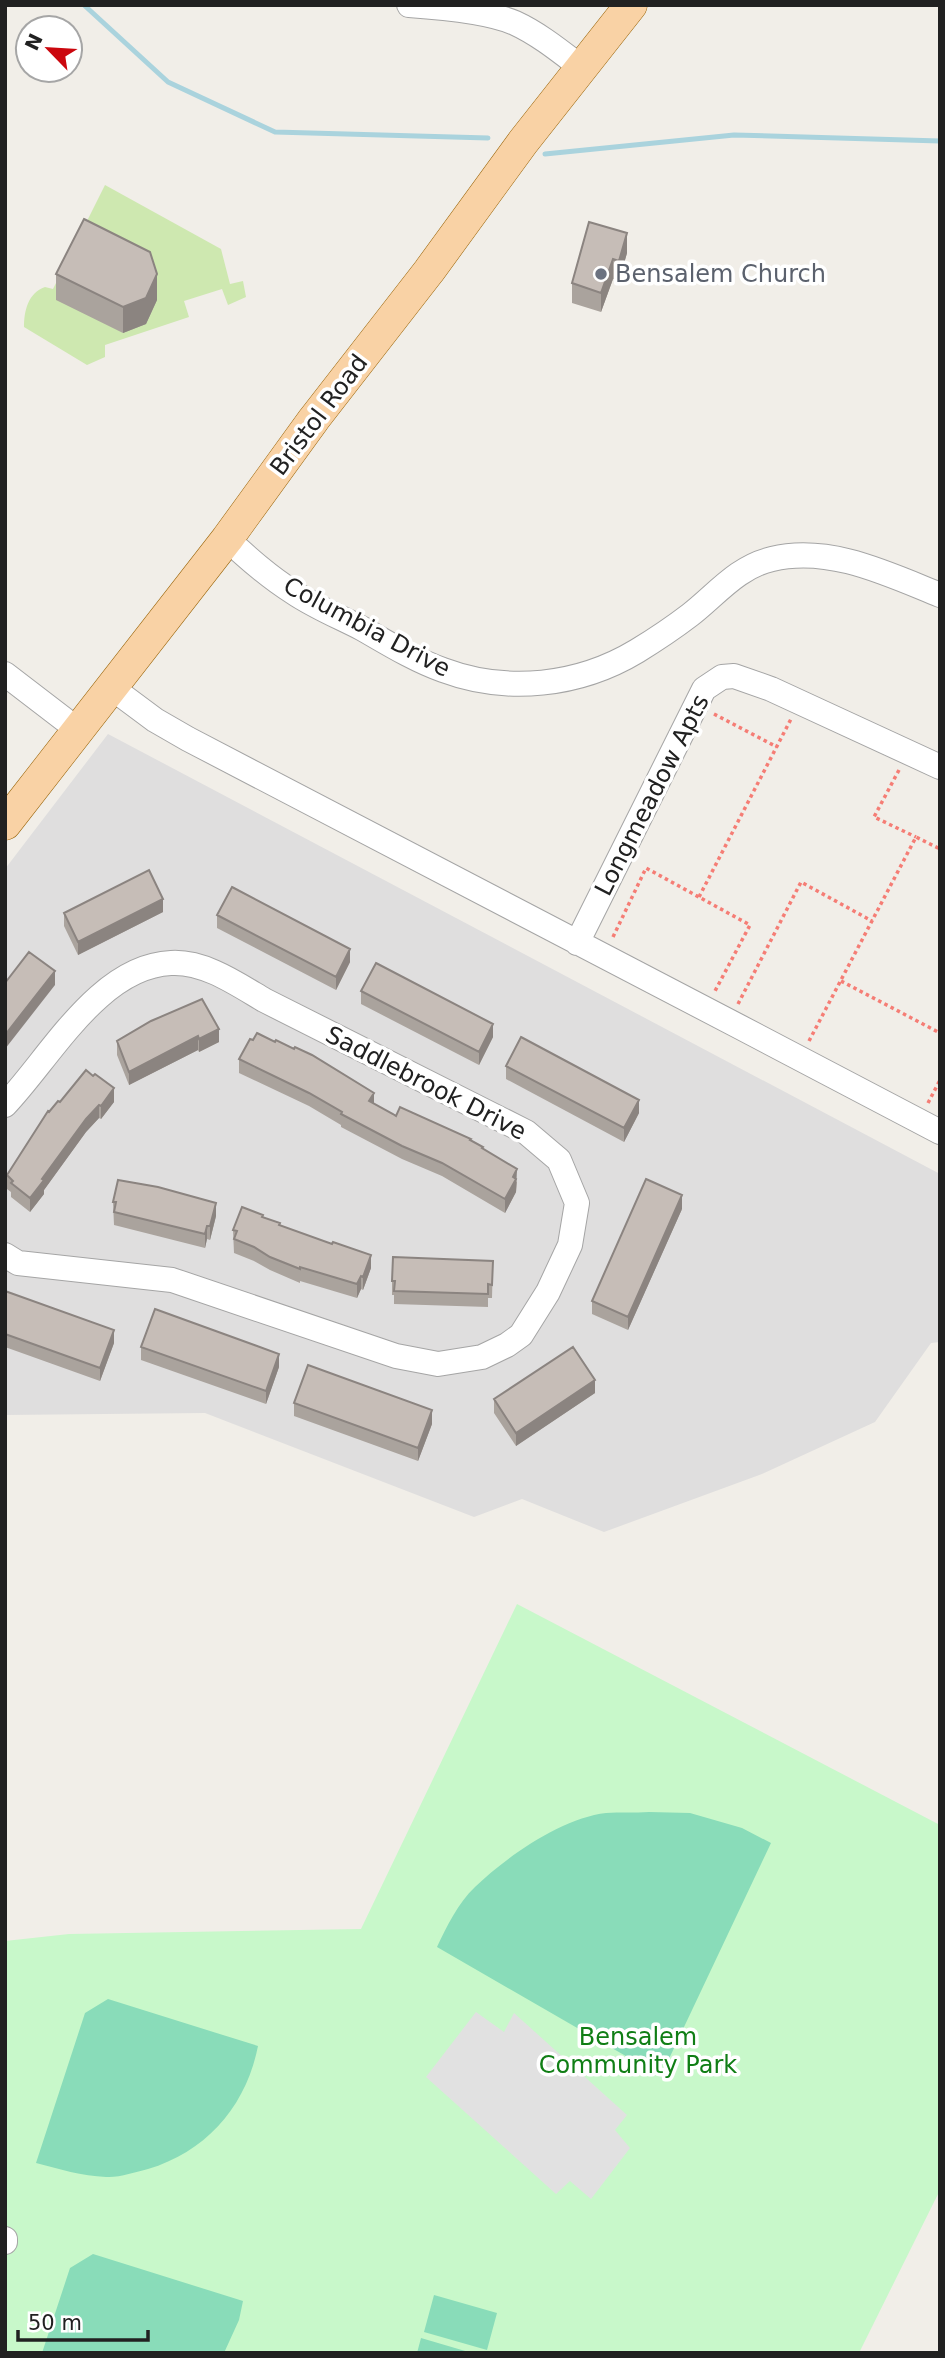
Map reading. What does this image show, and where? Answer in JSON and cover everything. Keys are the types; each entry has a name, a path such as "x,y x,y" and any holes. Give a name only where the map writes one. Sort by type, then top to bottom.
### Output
{"main road":[{"name":"Bristol Road","path":"5,824 227,539 523,142 631,5"}],"street":[{"path":"409,5 495,16 512,21 528,29 582,68"},
{"name":"Columbia Drive","path":"227,539 293,593 417,659 465,677 516,685 544,684 579,676 636,652 691,614 733,576 768,559 814,555 837,559 940,595"},
{"path":"5,674 78,730"},
{"name":"Longmeadow Apts","path":"577,943 704,689 727,675 771,690 940,767"},
{"path":"112,688 155,720 188,740 929,1127"},
{"name":"Saddlebrook Drive","path":"5,1105 92,1002 114,985 135,972 171,963 197,967 227,978 264,1000 526,1132 559,1160 577,1203 570,1245 548,1292 521,1335 482,1357 449,1364 396,1356 172,1280 18,1264 5,1255"}],"path":[{"path":"699,897 799,703"},
{"path":"697,705 777,747"},
{"path":"908,752 874,817 940,849"},
{"path":"800,1058 916,837"},
{"path":"604,956 646,868 750,925 705,1008"},
{"path":"729,1021 801,883 873,921"},
{"path":"841,981 940,1033"},
{"path":"929,1127 940,1080"}],"shaded area":[{"path":"108,734 940,1174 940,1342 931,1343 875,1422 762,1474 604,1532 522,1499 474,1517 205,1413 5,1415 5,869"},
{"path":"476,2012 504,2032 514,2013 627,2115 615,2130 630,2148 591,2199 570,2181 556,2194 426,2077"}],"green space":[{"path":"105,185 221,249 230,284 243,281 246,297 228,305 222,289 184,301 189,317 105,345 105,357 87,365 24,327 24,321 31,298 45,287 53,289"},
{"name":"Bensalem Community Park","path":"517,1604 940,1825 940,2190 859,2353 5,2353 5,1941 69,1934 361,1929"},
{"path":"649,1812 690,1813 742,1828 771,1843 667,2063 650,2070 437,1947 463,1900 488,1875 518,1852 553,1831 589,1816"},
{"path":"108,1999 258,2046 244,2088 221,2123 206,2138 188,2151 148,2169 106,2177 79,2174 36,2163 85,2013"},
{"path":"93,2254 243,2301 239,2320 224,2353 42,2353 70,2268"},
{"path":"434,2295 497,2313 487,2350 424,2332"},
{"path":"421,2338 472,2353 417,2353"}],"building":[{"path":"84,219 150,252 157,274 146,298 123,307 56,274"},
{"path":"589,222 627,233 619,261 613,259 601,293 572,283"},
{"path":"149,870 163,899 78,942 64,913"},
{"path":"232,887 350,949 336,977 217,915"},
{"path":"29,952 55,971 5,1035 5,983"},
{"path":"376,963 493,1024 479,1052 361,991"},
{"path":"202,999 219,1029 199,1039 198,1036 129,1072 117,1041 151,1021"},
{"path":"257,1033 312,1055 374,1093 369,1101 396,1116 400,1107 471,1139 517,1169 513,1177 516,1179 505,1199 442,1163 402,1146 341,1114 342,1112 309,1093 239,1059 250,1039 253,1040"},
{"path":"521,1037 639,1100 624,1128 506,1066"},
{"path":"86,1070 114,1088 101,1106 86,1119 30,1198 11,1183 13,1181 7,1175 48,1111 60,1102"},
{"path":"646,1179 682,1195 628,1317 592,1301"},
{"path":"118,1180 158,1187 216,1203 210,1226 207,1226 205,1234 114,1212 116,1202 113,1202"},
{"path":"242,1207 280,1223 279,1225 371,1255 363,1277 361,1276 357,1284 300,1269 234,1239 237,1231 233,1230"},
{"path":"393,1257 493,1261 492,1285 488,1284 488,1294 394,1291"},
{"path":"5,1291 114,1330 100,1368 5,1334"},
{"path":"155,1309 279,1354 266,1391 141,1347"},
{"path":"573,1347 595,1380 516,1433 494,1399"},
{"path":"308,1365 432,1410 418,1448 294,1403"}],"waterway":[{"path":"84,5 168,82 275,132 488,138"},
{"path":"545,154 734,135 940,141"}],"place":[{"name":"Bensalem Church","path":"601,274"}]}
